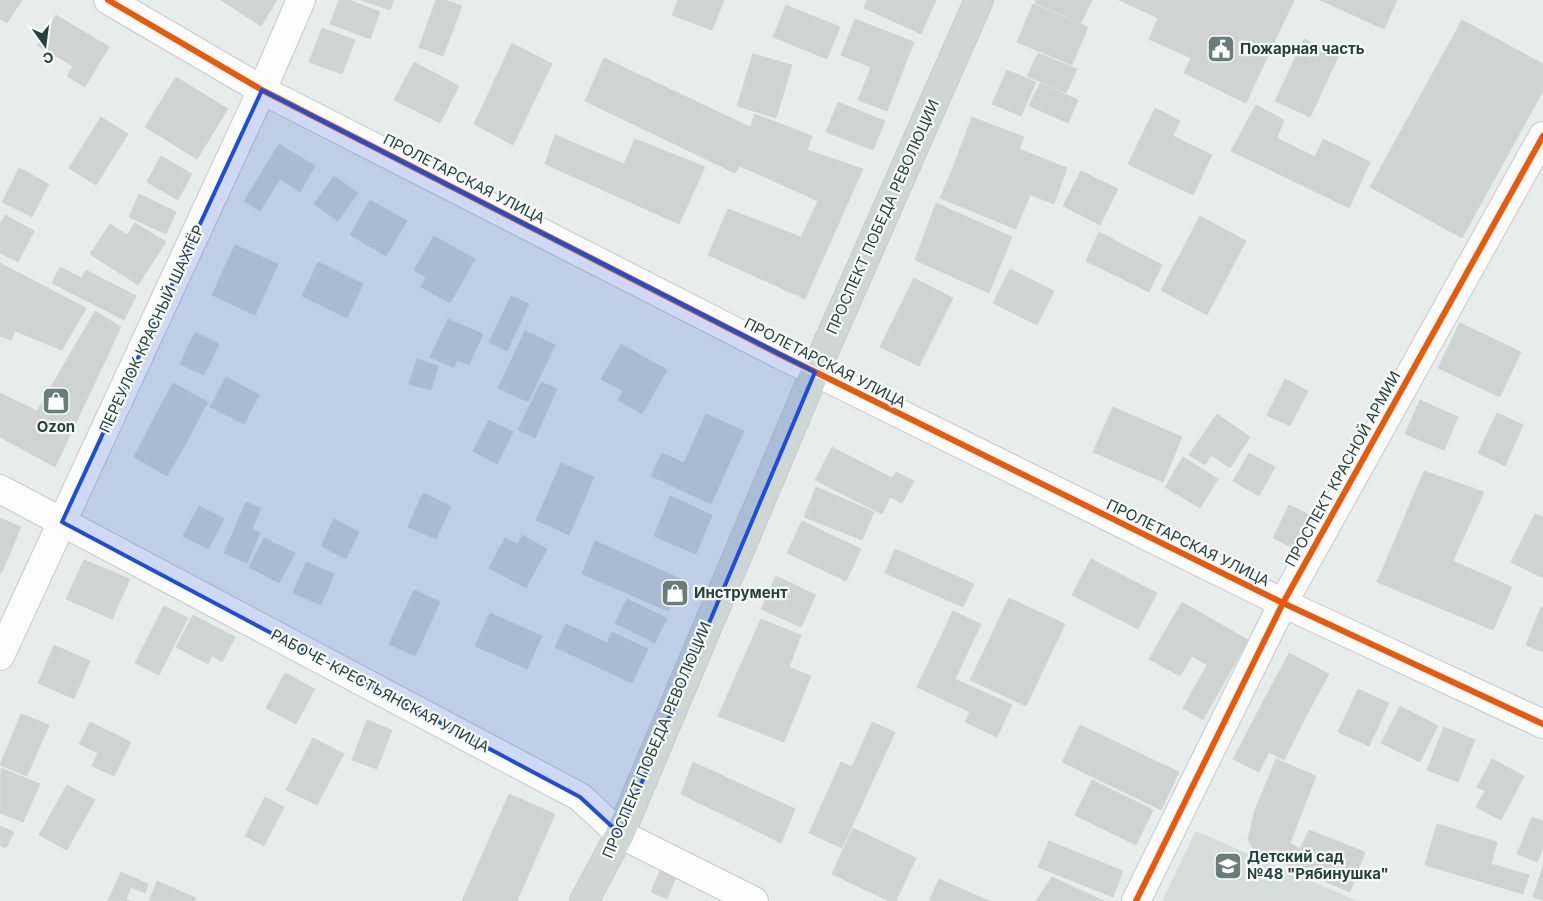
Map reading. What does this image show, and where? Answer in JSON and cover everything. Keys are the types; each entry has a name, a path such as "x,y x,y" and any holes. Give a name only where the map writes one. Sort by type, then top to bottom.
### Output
{"main road":[{"name":"ПРОСПЕКТ ПОБЕДА РЕВОЛЮЦИИ","path":"584,901 620,834 815,372 979,0"}],"street":[{"name":"ПРОЛЕТАРСКАЯ УЛИЦА","path":"108,0 262,90 815,372 1283,603 1543,724"},
{"name":"ПЕРЕУЛОК КРАСНЫЙ ШАХТЁР","path":"0,656 262,90 301,0"},
{"name":"ПРОСПЕКТ КРАСНОЙ АРМИИ","path":"1136,901 1283,603 1543,136"},
{"name":"РАБОЧЕ-КРЕСТЬЯНСКАЯ УЛИЦА","path":"0,489 580,797 620,834 754,901"}],"highlighted area":[{"path":"262,90 815,372 620,834 580,797 62,522"}],"shaded area":[{"name":"Детский сад №48 \"Рябинушка\"","path":"1196,831 1357,901 1162,901"}],"building":[{"path":"0,0 22,0 7,23 0,19"},
{"path":"221,0 277,0 261,26"},
{"path":"339,0 349,0 380,12 370,39 330,24"},
{"path":"361,0 394,0 390,10"},
{"path":"436,0 446,0 462,6 443,56 419,47"},
{"path":"678,0 724,0 712,30 672,15"},
{"path":"867,0 936,0 921,34 864,8"},
{"path":"1036,0 1092,0 1081,23 1035,3"},
{"name":"Пожарная часть","path":"1119,0 1294,0 1246,103 1184,73 1191,58 1149,39 1158,18"},
{"path":"1320,0 1397,0 1384,29"},
{"path":"1033,4 1088,27 1072,65 1017,42"},
{"path":"786,5 840,27 827,59 773,37"},
{"path":"56,15 109,47 85,87 67,76 73,66 37,45"},
{"path":"855,19 914,42 887,111 858,100 871,67 841,55"},
{"path":"1462,20 1543,64 1543,91 1462,238 1370,187"},
{"path":"322,28 355,40 342,74 309,62"},
{"path":"1304,39 1339,55 1310,117 1275,101"},
{"path":"512,43 552,64 513,145 474,124"},
{"path":"1038,53 1077,69 1066,93 1027,76"},
{"path":"753,54 792,65 776,118 737,106"},
{"path":"604,58 750,127 755,114 812,136 807,150 863,169 805,299 708,255 728,209 801,237 818,201 740,166 735,173 585,101"},
{"path":"414,62 459,86 440,123 394,100"},
{"path":"1007,70 1036,82 1021,116 992,104"},
{"path":"176,77 228,109 197,159 145,127"},
{"path":"1040,83 1078,100 1068,123 1029,106"},
{"path":"838,102 885,121 873,150 826,132"},
{"path":"1256,105 1284,120 1277,138 1315,157 1323,139 1370,162 1349,208 1231,151"},
{"path":"1155,108 1180,121 1173,136 1212,155 1193,195 1128,164"},
{"path":"101,117 128,134 96,185 69,168"},
{"path":"972,117 1024,137 1019,149 1067,168 1054,204 954,165"},
{"path":"555,135 624,164 635,139 705,167 679,224 545,164"},
{"path":"279,144 315,166 300,192 280,179 260,211 244,201"},
{"path":"161,156 192,174 178,200 147,182"},
{"path":"954,165 1030,195 1016,229 940,198"},
{"path":"19,168 49,184 32,217 2,202"},
{"path":"1081,171 1118,189 1100,225 1063,206"},
{"path":"334,176 358,193 338,221 314,204"},
{"path":"139,194 176,212 166,234 129,217"},
{"path":"370,200 407,221 386,256 350,235"},
{"path":"936,203 1012,237 989,293 915,260"},
{"path":"5,215 34,231 18,262 0,253 0,224"},
{"path":"1200,216 1246,241 1207,315 1161,290"},
{"path":"135,223 166,242 138,285 90,254 110,224 127,235"},
{"path":"1099,232 1162,265 1149,292 1086,261"},
{"path":"434,236 475,259 450,303 421,287 426,277 414,270"},
{"path":"235,245 278,264 255,315 212,295"},
{"path":"318,262 363,284 347,318 302,296"},
{"path":"0,263 86,308 62,350 15,331 11,340 0,336"},
{"path":"60,267 82,278 86,270 136,296 124,320 52,283"},
{"path":"1010,269 1054,291 1037,325 993,303"},
{"path":"914,278 953,298 919,366 880,347"},
{"path":"511,296 529,304 507,351 489,342"},
{"path":"95,311 121,327 55,467 0,437 0,393 37,411"},
{"path":"448,319 483,334 469,365 457,360 454,368 430,357"},
{"path":"1460,323 1521,352 1500,397 1438,368"},
{"path":"525,331 555,345 528,402 498,388"},
{"path":"195,332 219,344 204,375 180,364"},
{"path":"621,344 667,370 642,414 618,400 623,391 601,379"},
{"path":"417,359 438,366 431,390 409,384"},
{"path":"226,377 259,395 244,424 210,407"},
{"path":"1285,379 1308,391 1290,426 1267,415"},
{"path":"541,382 557,389 535,438 518,430"},
{"path":"173,383 208,402 197,422 162,403"},
{"path":"1420,400 1458,417 1444,450 1405,434"},
{"path":"162,403 197,422 185,445 150,426"},
{"path":"1113,407 1182,437 1163,482 1093,452"},
{"path":"1497,413 1523,425 1505,466 1478,453"},
{"path":"706,414 744,431 711,504 651,476 662,453 684,463"},
{"path":"1217,414 1250,437 1230,468 1211,455 1205,465 1189,455"},
{"path":"489,420 513,432 497,464 473,451"},
{"path":"150,426 185,445 167,476 134,457"},
{"path":"832,447 892,478 896,472 914,481 902,503 890,497 882,514 815,480"},
{"path":"1249,453 1275,467 1259,496 1233,481"},
{"path":"1183,457 1218,479 1200,508 1165,487"},
{"path":"561,463 594,477 569,535 536,520"},
{"path":"1424,471 1484,492 1453,561 1512,587 1493,630 1377,582"},
{"path":"816,487 874,512 862,540 804,517"},
{"path":"423,493 451,506 436,539 408,527"},
{"path":"670,496 712,515 696,554 654,536"},
{"path":"246,502 261,508 252,529 260,533 247,563 224,553"},
{"path":"1289,505 1318,519 1302,552 1273,538"},
{"path":"199,506 224,519 208,549 183,536"},
{"path":"1535,514 1543,517 1543,578 1511,562"},
{"path":"0,518 21,527 2,572 0,572"},
{"path":"334,519 359,532 346,559 321,546"},
{"path":"802,521 861,549 846,581 787,553"},
{"path":"522,535 547,549 526,588 489,568 505,538 518,544"},
{"path":"264,538 295,553 279,583 249,567"},
{"path":"595,541 681,579 668,611 582,574"},
{"path":"895,549 974,584 963,607 885,573"},
{"path":"1091,559 1157,593 1138,629 1072,595"},
{"path":"84,560 130,579 112,619 66,599"},
{"path":"306,562 334,574 321,605 293,593"},
{"path":"776,576 816,595 801,627 761,609"},
{"path":"414,590 440,602 415,656 389,644"},
{"path":"1009,598 1065,624 1026,706 970,680"},
{"path":"627,599 667,618 655,643 615,623"},
{"path":"1182,602 1248,640 1203,720 1183,708 1207,665 1192,656 1180,676 1149,659"},
{"path":"164,606 188,618 159,675 135,663"},
{"path":"1541,607 1543,608 1543,652 1526,645"},
{"path":"953,611 981,624 955,679 1012,705 997,737 965,722 970,712 917,687"},
{"path":"490,613 542,636 527,669 475,646"},
{"path":"193,615 235,637 222,662 212,656 208,664 176,647"},
{"path":"761,619 801,635 789,667 811,676 784,742 718,716"},
{"path":"566,624 607,643 612,632 648,649 632,683 555,647"},
{"path":"54,645 90,661 74,699 38,683"},
{"path":"1289,653 1329,674 1305,718 1265,698"},
{"path":"285,673 315,689 296,724 266,708"},
{"path":"1358,689 1389,703 1369,746 1338,732"},
{"path":"1265,698 1305,718 1284,760 1269,752 1259,772 1233,759"},
{"path":"1400,706 1438,726 1420,762 1381,743"},
{"path":"21,714 49,725 27,776 0,765"},
{"path":"367,720 392,730 377,769 352,760"},
{"path":"90,722 131,742 114,776 92,766 98,753 79,744"},
{"path":"872,722 895,732 842,848 809,833 841,762 852,767"},
{"path":"1080,725 1179,772 1161,810 1062,762"},
{"path":"1444,727 1475,740 1458,782 1427,770"},
{"path":"313,738 344,754 317,805 286,790"},
{"path":"1276,759 1316,776 1290,843 1300,849 1309,830 1365,852 1350,892 1254,851 1248,839 1255,810"},
{"path":"1492,759 1524,776 1501,820 1476,807 1485,791 1477,787"},
{"path":"693,762 795,809 781,843 681,794"},
{"path":"1,768 40,784 23,822 0,813"},
{"path":"1092,780 1153,810 1136,845 1075,815"},
{"path":"67,785 95,800 67,850 39,835"},
{"path":"509,794 555,814 517,901 462,901"},
{"path":"265,797 284,807 264,846 245,836"},
{"path":"1532,817 1543,821 1543,848 1537,862 1517,854"},
{"path":"1437,824 1497,842 1491,864 1529,875 1523,894 1425,865"},
{"path":"0,826 14,832 6,848 0,846"},
{"path":"853,828 916,858 896,901 889,901 832,874"},
{"path":"1049,841 1123,871 1113,897 1038,867"},
{"path":"1543,866 1543,900 1533,897"},
{"path":"660,871 676,877 667,899 651,892"},
{"path":"121,872 148,884 145,893 131,887 126,899 131,901 108,901"},
{"path":"1052,877 1104,901 1036,901"},
{"path":"939,879 989,901 929,901"},
{"path":"157,881 196,898 194,901 149,901"}],"cycle path":[{"path":"108,0 262,90 781,355 1283,603 1543,724"},
{"path":"1136,901 1283,603 1543,136"}],"place":[{"name":"Пожарная часть","path":"1221,49"},
{"name":"Ozon","path":"56,401"},
{"name":"Инструмент","path":"675,593"},
{"name":"Детский сад №48 \"Рябинушка\"","path":"1228,866"}]}
